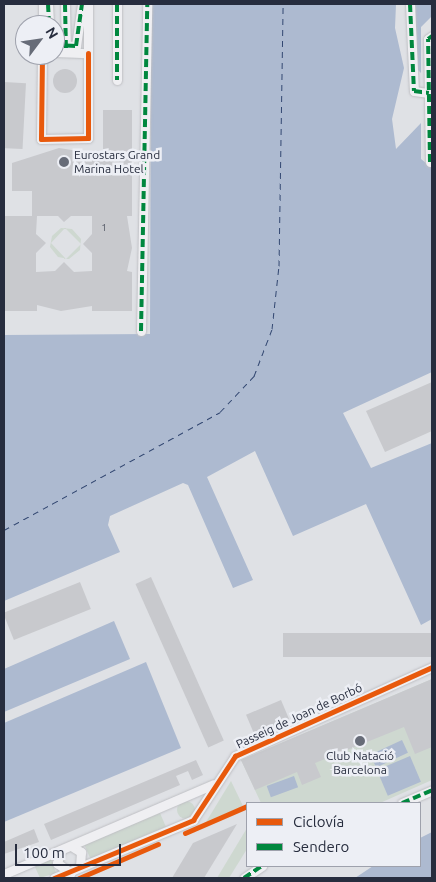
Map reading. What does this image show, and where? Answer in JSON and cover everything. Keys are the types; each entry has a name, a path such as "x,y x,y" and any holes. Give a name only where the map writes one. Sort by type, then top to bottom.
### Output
{"street":[{"path":"66,4 65,48 76,46 82,4"},
{"path":"42,65 41,139 88,138 88,4"},
{"path":"117,4 117,80"},
{"path":"141,331 147,4"},
{"path":"410,4 414,91 429,93"},
{"path":"430,162 428,39 432,36"},
{"path":"65,52 88,53"},
{"name":"Passeig de Joan de Borbó","path":"54,878 189,822 199,813 215,784 235,756 432,667"},
{"path":"4,874 215,784"},
{"path":"404,802 432,790"},
{"path":"183,798 198,803 199,813"},
{"path":"71,846 82,856 80,867"},
{"path":"60,850 57,863 71,872"},
{"path":"244,878 260,867"}],"shaded area":[{"path":"61,228 65,228 51,243 65,258 58,257 50,247 52,236"},
{"path":"65,228 72,229 81,239 81,244"},
{"path":"80,244 80,250 69,259 66,259"},
{"name":"Club Natació Barcelona","path":"432,679 432,780 382,802 261,802 241,760"},
{"path":"231,781 243,806 206,822"},
{"path":"186,801 192,804 195,810 192,816 186,819 180,816 177,810 180,804"},
{"path":"160,813 166,827 90,859 85,845"},
{"path":"246,830 246,851 229,878 217,878"},
{"path":"51,859 56,873 40,878 35,867"}],"water":[{"path":"151,4 432,4 432,16 421,27 421,159 432,168 432,372 343,413 371,468 432,443 432,619 421,625 366,504 293,536 255,451 207,477 253,580 233,588 188,485 183,483 110,516 108,525 120,552 4,601 4,335 150,334"},
{"path":"114,621 130,659 4,712 4,669"},
{"path":"146,662 181,748 4,822 4,723"},
{"path":"402,740 408,753 376,767 370,755"},
{"path":"410,756 421,782 388,796 377,770"},
{"path":"294,776 298,787 271,797 267,786"},
{"path":"432,832 432,878 355,878 372,867 421,867 421,838"}],"pier":[{"path":"396,4 415,4 417,69 421,73 421,123 396,149 392,119 404,68 395,28"}],"building":[{"path":"65,69 73,73 77,81 73,89 65,93 57,89 53,81 57,73"},
{"path":"4,82 26,83 23,149 4,148"},
{"path":"103,110 132,110 132,216 127,216 132,248 127,271 132,272 132,311 92,311 92,306 61,311 37,305 37,311 4,311 4,216 32,216 32,191 12,191 12,163 59,148 103,155","holes":["37,216 58,216 64,222 71,216 92,216 92,234 83,244 92,253 92,271 74,272 64,262 55,271 36,272 36,253 46,243 36,234"]},
{"path":"432,382 432,431 385,452 366,411"},
{"path":"151,577 224,741 208,747 135,584"},
{"path":"80,582 91,609 14,640 4,613"},
{"path":"283,633 432,633 432,657 283,657"},
{"path":"432,679 432,747 415,754 404,727 315,763 321,777 302,785 297,772 255,790 241,760"},
{"path":"281,700 290,721 255,736 246,715"},
{"path":"196,760 203,775 192,780 188,771 176,776 180,785 51,840 44,824"},
{"path":"237,824 204,878 172,878 193,843"},
{"path":"34,829 39,842 4,854 4,842"}],"ferry route":[{"path":"4,530 220,412 254,376 272,329 279,266 283,4"}],"marked path":[{"path":"48,4 49,15"},
{"path":"65,4 66,50"},
{"path":"65,45 76,46 82,4"},
{"path":"117,4 117,80"},
{"path":"141,331 147,4"},
{"path":"410,4 414,91 429,93"},
{"path":"430,162 428,39 432,36"},
{"path":"404,802 432,790"},
{"path":"244,878 260,867"}],"cycle path":[{"path":"42,65 41,139 88,138 88,53"},
{"path":"54,878 193,820 235,756 432,667"},
{"path":"185,833 246,806"},
{"path":"79,878 158,844"}],"place":[{"name":"Eurostars Grand Marina Hotel","path":"64,162"},
{"name":"Club Natació Barcelona","path":"360,741"}]}
